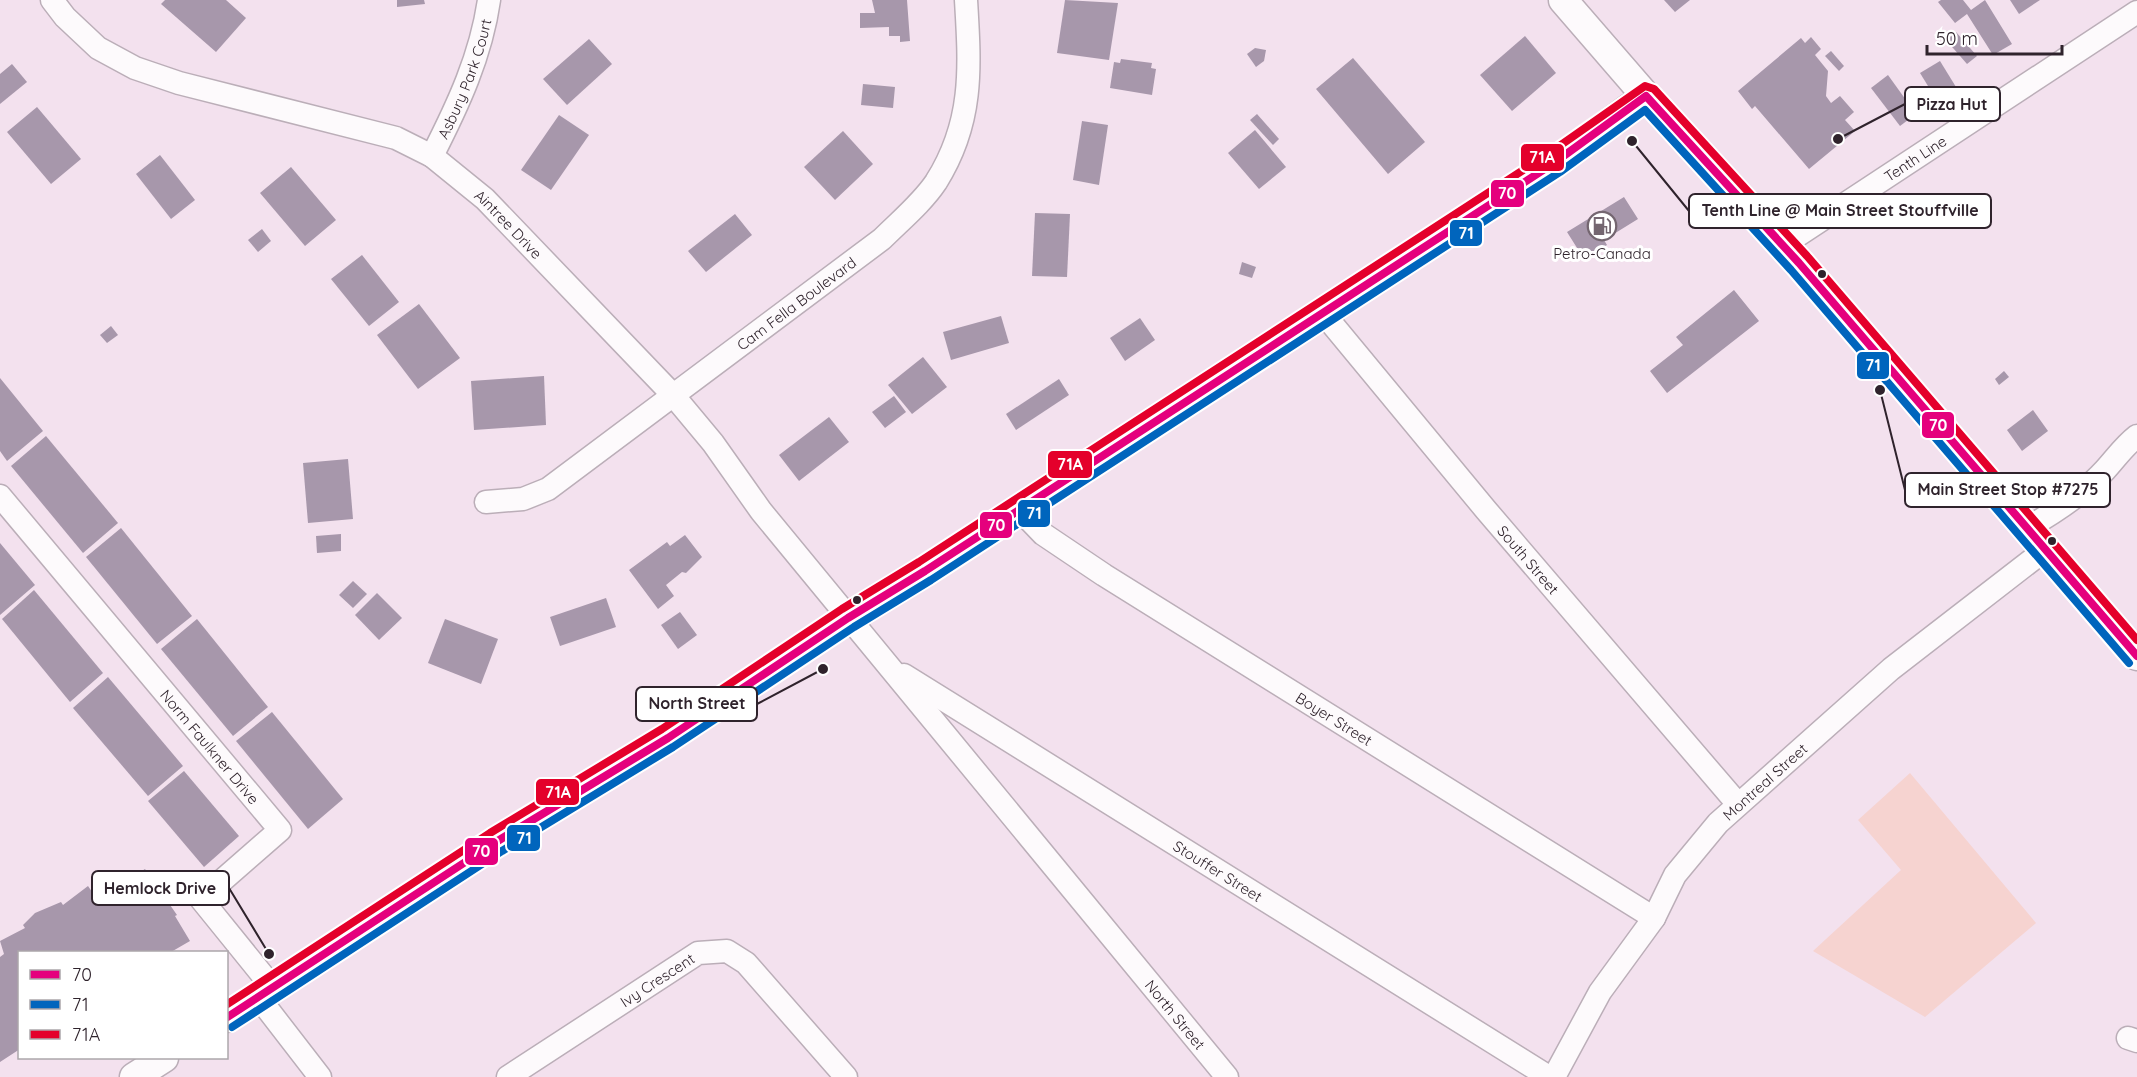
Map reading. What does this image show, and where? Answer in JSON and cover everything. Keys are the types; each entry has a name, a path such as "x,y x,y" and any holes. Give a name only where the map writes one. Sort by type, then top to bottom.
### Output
{"main road":[{"path":"1563,0 1646,96 1783,245 2029,527 2137,656"},
{"path":"228,1017 496,842 668,738 848,618 1020,510 1554,163 1646,96"},
{"path":"134,1077 162,1059"}],"street":[{"name":"Aintree Drive","path":"52,0 65,17 98,48 135,68 179,83 396,138 432,156 485,199 674,395 713,443 761,511 848,618"},
{"name":"Asbury Park Court","path":"432,156 460,101 480,47 489,0"},
{"name":"Cam Fella Boulevard","path":"486,502 523,499 548,489 882,239 935,182 962,125 968,103 970,72 966,0"},
{"name":"Tenth Line","path":"1783,245 2137,12"},
{"name":"South Street","path":"1323,313 1486,510 1737,803"},
{"path":"2029,527 2085,489 2105,470 2120,449 2137,436"},
{"name":"Norm Faulkner Drive","path":"0,496 280,830 201,899 266,993"},
{"name":"Boyer Street","path":"1020,510 1043,534 1104,575 1654,918"},
{"name":"Montreal Street","path":"1554,1077 1600,992 1654,918 1675,875 1737,803 1781,768 1891,669 2046,549"},
{"name":"North Street","path":"848,618 1227,1077"},
{"name":"Stouffer Street","path":"887,665 1549,1077"},
{"name":"Ivy Crescent","path":"508,1077 698,953 726,951 746,963 846,1077"},
{"path":"266,993 320,1077"}],"shaded area":[{"path":"1910,773 2036,923 1925,1017 1813,951 1901,870 1858,820"}],"building":[{"path":"165,0 226,0 246,18 216,52 161,4"},
{"path":"397,0 424,0 425,4 397,7"},
{"path":"872,0 907,0 910,41 900,42 900,36 889,36 889,27 860,28 860,13 875,13"},
{"path":"1065,0 1118,3 1109,60 1057,53"},
{"path":"1664,0 1690,0 1675,12"},
{"path":"1963,0 1971,10 1985,0 2012,44 1993,55 1967,14 1955,23 1938,2"},
{"path":"2010,0 2040,0 2019,14"},
{"path":"1956,32 1977,56 1967,64 1946,40"},
{"path":"1525,36 1556,73 1512,111 1480,75"},
{"path":"1811,37 1821,49 1815,55 1828,71 1826,96 1831,103 1840,96 1854,112 1845,120 1855,131 1809,169 1755,106 1752,109 1738,91 1801,38 1805,43"},
{"path":"589,39 612,64 567,105 543,79"},
{"path":"1255,48 1266,50 1264,61 1256,67 1247,54"},
{"path":"1831,51 1844,66 1839,71 1825,56"},
{"path":"1353,58 1425,142 1388,174 1316,89"},
{"path":"1121,59 1152,63 1151,68 1156,69 1152,95 1110,88 1114,62 1120,63"},
{"path":"1940,61 1956,87 1936,99 1920,73"},
{"path":"12,64 27,82 0,104 0,74"},
{"path":"1888,75 1916,114 1900,126 1871,88"},
{"path":"863,84 895,87 893,108 861,105"},
{"path":"37,107 81,159 51,184 7,132"},
{"path":"1257,114 1279,139 1273,145 1250,120"},
{"path":"559,115 589,135 551,190 521,170"},
{"path":"1082,121 1108,125 1099,185 1073,180"},
{"path":"1255,130 1286,167 1259,189 1228,153"},
{"path":"843,131 873,164 835,200 804,167"},
{"path":"160,155 195,200 171,219 136,174"},
{"path":"291,167 336,220 305,246 260,193"},
{"name":"Petro-Canada","path":"1624,197 1638,219 1604,240 1607,245 1584,259 1567,232"},
{"path":"1035,213 1070,214 1067,277 1032,276"},
{"path":"735,214 752,235 706,272 688,251"},
{"path":"262,229 271,241 258,252 248,240"},
{"path":"362,255 399,302 369,326 331,279"},
{"path":"1242,262 1256,267 1252,278 1239,274"},
{"path":"1734,290 1759,321 1667,393 1650,371 1683,345 1676,337"},
{"path":"419,304 460,358 418,389 377,335"},
{"path":"1001,316 1009,343 951,360 943,332"},
{"path":"1140,318 1155,340 1125,361 1110,338"},
{"path":"111,326 118,335 107,343 100,335"},
{"path":"923,357 947,387 912,414 888,385"},
{"path":"2004,371 2009,377 1999,385 1995,379"},
{"path":"544,376 546,425 474,430 471,381"},
{"path":"0,378 43,431 7,461 0,451"},
{"path":"1059,379 1069,395 1016,430 1006,414"},
{"path":"894,396 906,412 885,428 872,412"},
{"path":"2033,410 2048,431 2022,451 2007,430"},
{"path":"829,417 849,442 799,481 779,455"},
{"path":"46,436 118,523 83,553 11,466"},
{"path":"348,459 353,519 308,523 303,463"},
{"path":"121,528 192,616 157,644 86,557"},
{"path":"341,534 341,551 317,553 316,536"},
{"path":"685,535 702,557 686,573 682,572 666,585 674,596 658,609 629,570 667,542 670,546"},
{"path":"0,543 35,585 0,615"},
{"path":"353,581 367,594 353,608 339,595"},
{"path":"34,590 103,673 70,702 2,619"},
{"path":"377,593 402,618 379,640 355,615"},
{"path":"606,598 616,627 560,646 550,617"},
{"path":"680,612 697,635 678,649 661,625"},
{"path":"197,619 268,707 233,736 161,649"},
{"path":"445,619 498,639 481,684 428,663"},
{"path":"108,677 183,766 148,796 73,708"},
{"path":"272,712 343,799 308,829 236,741"},
{"path":"184,771 239,836 204,867 148,801"},
{"path":"145,869 177,915 175,916 190,941 173,951 18,951 18,1050 0,1062 0,957 4,954 0,941 25,928 23,925 35,913 61,902 63,905 88,886 99,902 99,898"}],"transit line":[{"name":"71A","path":"228,1004 490,833 662,729 842,609 919,562 1548,154 1645,86 1654,89 1807,256 2137,640"},
{"name":"70","path":"228,1017 496,842 668,738 848,618 925,571 1554,163 1646,96 1799,263 2137,656"},
{"name":"71","path":"232,1027 502,851 673,747 854,627 931,580 1560,172 1645,110 1791,270 2129,663"}],"place":[{"name":"Pizza Hut","path":"1838,139"},
{"name":"Tenth Line @ Main Street Stouffville","path":"1632,141"},
{"name":"Petro-Canada","path":"1602,226"},
{"name":"Main Street Stop #7275","path":"1880,390"},
{"name":"North Street","path":"823,669"},
{"name":"Hemlock Drive","path":"269,954"}]}
